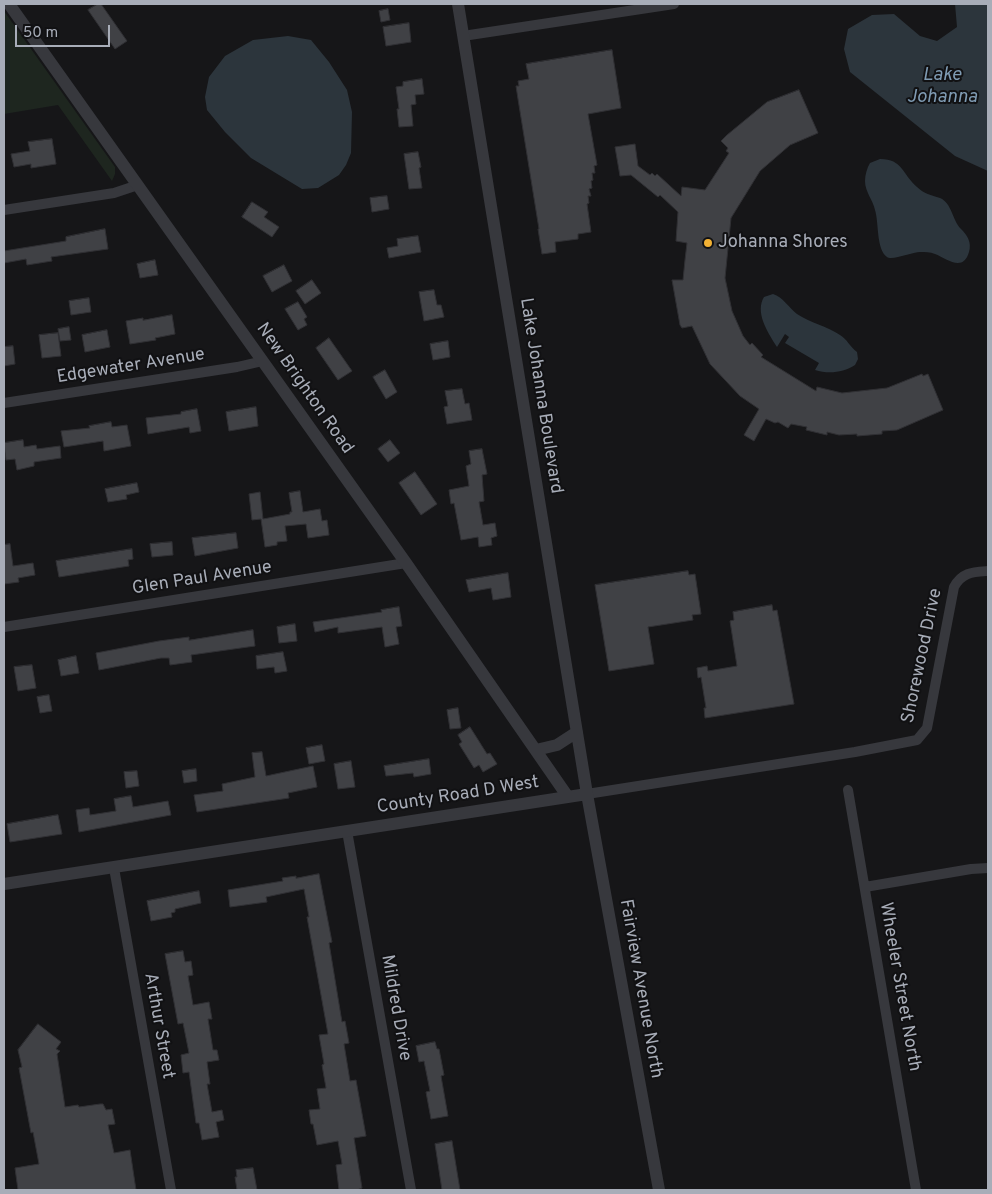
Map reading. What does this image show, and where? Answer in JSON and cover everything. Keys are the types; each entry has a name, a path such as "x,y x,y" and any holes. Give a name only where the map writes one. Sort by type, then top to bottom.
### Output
{"street":[{"name":"New Brighton Road","path":"10,4 406,563 568,797"},
{"name":"Lake Johanna Boulevard","path":"458,4 587,794"},
{"path":"463,36 674,4"},
{"path":"4,210 114,193 138,185"},
{"name":"Edgewater Avenue","path":"4,403 237,367 263,361"},
{"name":"Glen Paul Avenue","path":"4,627 406,563"},
{"name":"Shorewood Drive","path":"917,740 927,728 954,587 957,581 967,573 988,571"},
{"path":"536,750 557,745 577,732"},
{"name":"County Road D West","path":"4,884 844,754 917,740"},
{"name":"Wheeler Street North","path":"848,790 916,1190"},
{"name":"Fairview Avenue North","path":"587,794 659,1190"},
{"name":"Mildred Drive","path":"347,831 411,1190"},
{"name":"Arthur Street","path":"114,868 171,1190"},
{"path":"865,887 988,868"}],"shaded area":[{"path":"4,11 115,167 112,181 58,105 4,114"}],"water":[{"name":"Lake Johanna","path":"955,4 988,4 988,171 955,156 850,72 844,49 848,29 872,15 894,14 920,36 937,41 957,27"},
{"path":"288,36 311,40 329,62 347,90 352,112 351,153 346,165 339,175 318,188 302,189 251,158 225,132 207,110 205,97 209,77 225,56 253,40"},
{"path":"880,159 898,164 920,189 944,200 969,242 969,252 963,262 949,261 928,252 916,252 893,258 887,257 883,253 879,242 875,210 866,189 865,181 870,163"},
{"path":"773,294 802,317 830,329 842,337 857,352 858,359 855,365 846,370 835,372 815,370 819,363 785,343 789,337 785,334 777,347 761,315 764,297"}],"building":[{"path":"101,4 127,41 115,49 88,10"},
{"path":"388,9 390,20 381,22 379,11"},
{"path":"409,23 411,42 386,46 383,27"},
{"path":"612,50 621,108 588,114 597,165 594,166 595,173 592,173 592,188 589,189 591,196 588,196 589,203 587,204 591,232 578,234 578,239 555,242 556,252 542,254 516,86 519,86 518,81 529,79 526,64"},
{"path":"422,79 424,94 415,95 416,104 411,105 413,126 399,127 396,87 403,86 403,82"},
{"name":"Johanna Shores","path":"799,90 818,133 790,145 760,171 731,218 725,278 732,311 743,336 750,345 752,343 763,355 761,357 816,391 817,387 842,393 887,388 922,374 923,376 928,374 943,410 897,430 882,431 882,434 857,436 857,434 839,435 827,432 827,435 806,430 807,427 791,424 788,428 778,422 775,423 766,419 754,441 744,435 759,409 740,396 710,364 692,326 682,328 680,325 672,280 683,280 687,243 676,241 678,212 660,195 658,197 631,175 620,176 615,147 635,144 638,166 650,175 652,173 655,176 657,174 681,196 682,187 705,190 729,153 726,151 728,148 721,141 767,102"},
{"path":"52,139 56,164 31,168 31,164 14,167 11,154 30,151 28,142"},
{"path":"418,152 422,188 409,189 404,154"},
{"path":"387,196 389,209 372,212 370,198"},
{"path":"252,202 268,212 264,217 279,227 272,237 242,217"},
{"path":"105,229 108,249 51,257 52,261 27,265 26,259 4,263 4,251 66,241 66,237"},
{"path":"418,236 421,252 389,258 387,248 398,246 397,239"},
{"path":"155,260 158,275 140,278 137,264"},
{"path":"284,265 292,281 272,292 263,276"},
{"path":"312,280 321,293 305,304 296,291"},
{"path":"434,290 437,305 441,305 444,317 424,321 419,292"},
{"path":"89,298 91,312 71,315 69,301"},
{"path":"298,302 307,317 304,319 307,325 298,330 285,309"},
{"path":"172,315 175,334 155,338 156,340 130,344 126,321"},
{"path":"69,327 71,340 60,341 58,329"},
{"path":"107,330 110,347 85,352 82,335"},
{"path":"58,333 61,356 42,358 39,335"},
{"path":"329,338 352,371 338,380 316,348"},
{"path":"448,341 450,357 433,360 430,344"},
{"path":"13,346 15,364 4,366 4,347"},
{"path":"385,370 397,392 386,399 373,377"},
{"path":"462,389 465,404 469,403 472,420 447,424 444,407 448,406 445,391"},
{"path":"256,407 258,426 229,431 226,412"},
{"path":"197,409 201,431 190,433 189,427 148,434 146,418 181,414 181,412"},
{"path":"111,422 112,427 127,425 131,446 104,451 103,441 64,447 61,431 90,428 89,426"},
{"path":"23,440 24,447 36,445 37,449 60,446 61,458 34,462 34,466 17,470 15,459 6,460 4,443"},
{"path":"390,440 400,453 388,462 378,449"},
{"path":"482,449 487,474 482,475 484,501 479,502 483,525 495,523 497,536 491,538 492,545 479,547 478,537 461,540 454,503 451,504 449,490 469,486 466,466 471,464 469,451"},
{"path":"415,472 437,504 421,515 399,483"},
{"path":"137,483 139,492 126,495 127,499 108,502 105,489"},
{"path":"300,491 303,512 320,509 322,521 327,520 329,535 308,538 306,524 285,526 287,541 277,542 277,545 265,547 261,519 252,520 249,494 260,492 263,519 290,514 292,512 289,493"},
{"path":"236,533 238,548 195,556 192,538"},
{"path":"172,542 173,555 152,557 150,544"},
{"path":"10,544 13,566 33,563 35,575 18,578 19,582 4,584 4,545"},
{"path":"132,549 133,559 128,560 129,566 59,577 56,561"},
{"path":"688,571 689,575 695,574 701,614 692,615 693,620 648,627 654,664 609,671 595,585"},
{"path":"508,573 511,597 493,600 491,588 469,592 466,580"},
{"path":"772,605 773,611 777,610 794,704 705,718 704,708 706,708 701,677 698,678 697,668 707,666 708,671 737,666 730,621 734,620 733,612"},
{"path":"399,607 402,626 396,627 399,644 385,647 382,627 338,633 338,627 315,632 313,622 382,612 381,610"},
{"path":"295,624 297,641 279,643 277,627"},
{"path":"253,630 255,646 191,655 192,662 170,665 169,658 161,658 99,670 96,653 159,641 189,637 189,640"},
{"path":"283,652 287,671 275,673 274,667 257,669 256,656"},
{"path":"76,656 79,673 61,676 58,660"},
{"path":"32,665 36,688 18,691 14,667"},
{"path":"49,695 52,711 40,713 37,697"},
{"path":"458,708 461,728 450,729 447,710"},
{"path":"470,727 487,754 490,753 497,764 483,772 479,765 474,768 459,744 462,742 458,735"},
{"path":"322,745 325,761 309,764 306,748"},
{"path":"262,752 266,776 313,766 317,787 288,793 289,798 197,812 194,795 223,791 222,784 255,777 252,753"},
{"path":"429,759 431,774 414,777 413,773 386,776 384,766"},
{"path":"351,761 355,787 338,789 334,764"},
{"path":"196,769 197,781 184,783 182,771"},
{"path":"137,771 139,786 126,788 124,772"},
{"path":"131,796 133,807 168,801 171,815 79,832 76,810 89,808 90,815 116,811 114,799"},
{"path":"58,815 62,834 10,842 7,824"},
{"path":"319,874 332,942 329,943 342,1022 345,1021 349,1043 344,1044 350,1081 356,1080 366,1136 354,1138 362,1188 357,1190 339,1190 336,1165 342,1164 338,1141 317,1145 313,1124 311,1124 309,1110 320,1109 317,1089 326,1088 319,1035 328,1034 307,917 309,917 304,889 266,897 267,902 230,907 228,890 283,881 282,878 296,876 296,878"},
{"path":"199,891 201,903 175,909 175,912 171,913 172,917 151,921 147,901"},
{"path":"183,951 185,962 191,961 193,975 188,976 193,1005 209,1002 212,1019 208,1019 213,1050 217,1050 219,1060 207,1062 210,1084 207,1084 212,1112 222,1110 224,1120 216,1122 219,1137 202,1140 199,1123 196,1123 189,1072 183,1073 181,1055 189,1053 183,1023 178,1024 165,954"},
{"path":"38,1024 61,1042 56,1049 60,1051 57,1054 65,1107 103,1104 106,1110 112,1109 115,1124 108,1125 114,1153 130,1150 136,1190 18,1190 15,1168 39,1164 33,1132 31,1133 19,1068 22,1067 18,1050"},
{"path":"435,1042 437,1049 439,1049 444,1075 441,1076 448,1116 431,1119 426,1092 430,1091 424,1061 419,1062 416,1046"},
{"path":"452,1141 460,1190 442,1190 435,1144"},
{"path":"253,1168 257,1190 237,1190 236,1170"}],"place":[{"name":"Johanna Shores","path":"708,243"}]}
